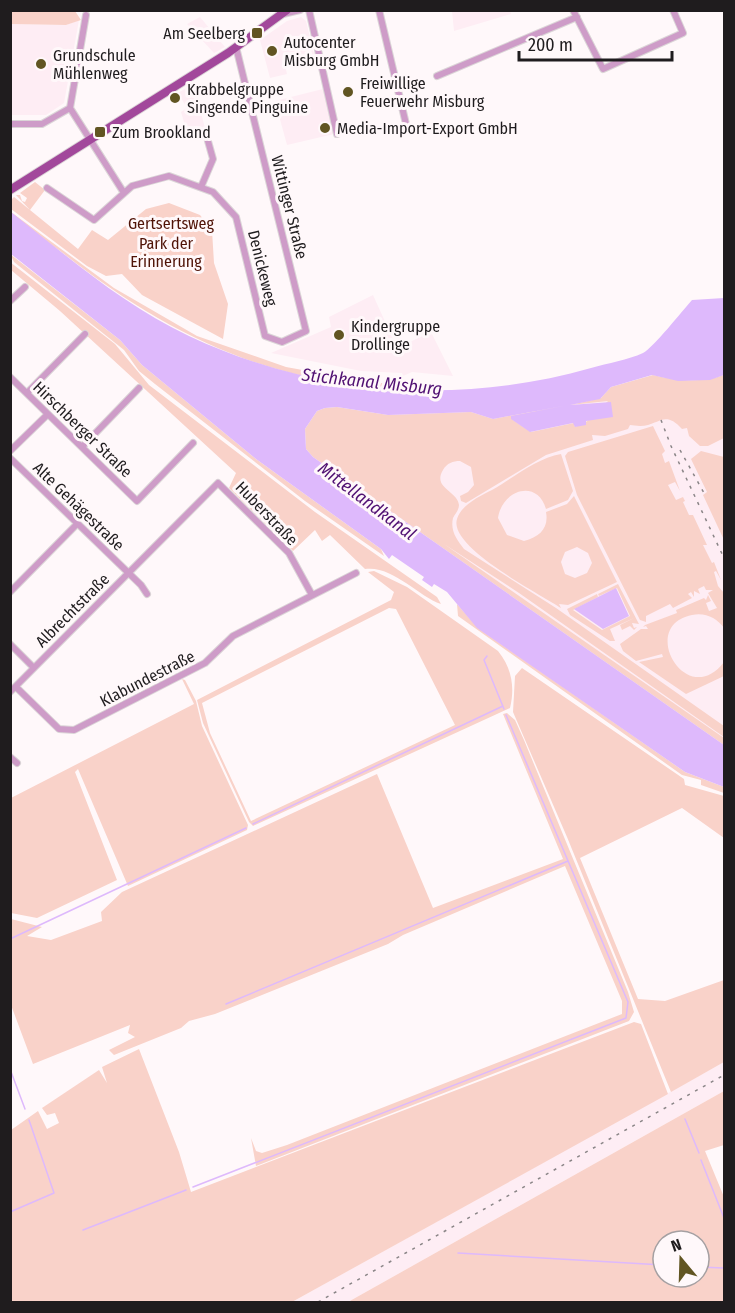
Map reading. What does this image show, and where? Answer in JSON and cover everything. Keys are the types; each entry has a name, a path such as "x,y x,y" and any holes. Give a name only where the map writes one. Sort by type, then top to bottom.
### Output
{"main road":[{"path":"10,190 236,47 285,12"}],"street":[{"path":"94,10 85,13 70,108 124,193"},
{"path":"285,12 300,10"},
{"path":"309,10 337,134"},
{"path":"379,10 406,124"},
{"path":"573,10 603,69 683,33 674,10"},
{"path":"437,76 577,17"},
{"name":"Wittinger Straße","path":"236,47 306,331 282,342 266,336"},
{"path":"10,124 42,124 70,108"},
{"path":"47,188 94,220 132,186 169,177 201,187 213,159 206,134"},
{"name":"Denickeweg","path":"201,187 213,192 228,211 237,217 266,336"},
{"path":"10,301 25,286"},
{"path":"27,393 85,334"},
{"name":"Hirschberger Straße","path":"10,377 137,501 193,443"},
{"path":"82,447 139,388"},
{"path":"10,451 48,414"},
{"name":"Alte Gehägestraße","path":"10,458 128,573"},
{"name":"Albrechtstraße","path":"13,689 218,483"},
{"name":"Huberstraße","path":"218,483 289,554 312,595"},
{"path":"10,592 77,524"},
{"name":"Albrechtstraße","path":"128,573 147,594"},
{"name":"Klabundestraße","path":"13,689 59,729 74,730 205,663 232,636 356,573"},
{"path":"10,644 34,668"},
{"path":"10,757 17,763"}],"shaded area":[{"path":"452,11 510,11 511,14 454,31"},
{"path":"200,17 225,47 214,53 187,24"},
{"path":"301,17 306,21 314,54 284,61 287,74 270,78 260,40 287,21"},
{"name":"Grundschule Mühlenweg","path":"79,20 64,103 46,115 11,115 11,24 66,25"},
{"path":"188,87 199,105 206,132 188,136 181,112 187,108 178,93"},
{"path":"323,89 334,134 287,145 275,101"},
{"path":"373,295 397,348 431,332 453,376 412,372 403,376 402,373 361,371 271,353 331,327 329,317"},
{"path":"724,375 724,745 443,550 308,422 710,380"},
{"path":"724,1062 724,1091 348,1302 292,1302"}],"green space":[{"path":"10,11 75,11 81,20 66,25 11,24"},
{"path":"35,182 45,190 30,210 16,195 20,195 22,201 25,202 27,198 20,193"},
{"name":"Park der Erinnerung","path":"14,197 78,249 92,230 108,240 146,209 169,203 200,215 212,230 214,263 228,304 223,339 142,295 122,274 106,276 87,266 11,209 11,200"},
{"path":"11,212 114,288 197,336 286,367 369,382 403,385 403,390 308,377 222,350 181,331 103,283 36,234"},
{"path":"10,254 120,340 142,365 256,459 381,549 384,556 305,501 155,384 139,371 124,350 14,262"},
{"path":"10,262 115,344 149,385 315,512 437,597 441,604 395,576 375,569 365,569 330,535 322,541 315,530 293,551 229,488 236,473 60,311 11,270"},
{"path":"653,375 689,380 724,375 724,438 708,446 700,446 689,436 687,428 682,429 671,420 666,419 640,426 630,425 628,429 605,436 592,435 593,440 546,455 466,503 461,501 460,496 474,485 471,467 455,461 446,466 440,476 443,485 458,500 459,507 453,518 452,527 464,549 556,608 724,726 724,737 519,593 444,544 724,738 724,745 313,457 306,449 305,429 317,411 325,408 337,407 388,415 471,412 493,419 569,405 513,420 531,432 574,423 575,427 586,422 608,401 570,405 601,398 611,387"},
{"path":"653,426 665,451 662,454 665,463 669,461 680,491 675,482 668,485 676,500 683,497 689,515 693,515 707,545 703,545 712,563 714,562 721,580 716,571 714,572 718,586 724,593 724,628 718,621 697,614 676,622 669,634 668,648 673,661 683,672 696,677 710,674 724,662 724,676 686,694 639,662 663,657 662,654 636,661 623,651 620,644 641,629 648,629 646,626 643,627 645,625 677,613 676,610 704,598 706,600 708,595 711,601 706,603 709,611 717,608 708,593 713,590 706,590 704,586 698,589 700,594 694,591 694,597 691,592 688,594 692,598 673,608 670,604 646,616 646,622 640,620 577,495 565,456 568,452"},
{"path":"701,451 724,457 724,540 703,495 707,492 691,459"},
{"path":"561,454 573,491 568,500 546,509 542,499 535,493 520,491 506,500 498,518 507,535 524,541 535,537 542,531 546,523 546,512 567,504 574,496 617,582 568,605 559,604 561,608 480,556 466,543 458,530 457,519 462,509 472,502 534,464","holes":["577,547 588,553 592,563 587,573 575,578 565,574 561,562 565,552"]},
{"path":"374,571 407,587 498,651 511,678 510,708 253,826 249,822 203,723 197,700 391,600 394,592 368,572","holes":["389,608 396,609 455,725 251,821 210,733 202,703"]},
{"path":"618,584 639,624 632,623 634,628 637,627 634,630 630,626 622,630 620,625 634,618 610,629 615,641 610,641 570,615 567,609 597,594 598,597 573,610 602,630 630,616 617,588 599,596 598,594"},
{"path":"457,604 478,628 685,772 724,787 724,793 701,785 701,780 682,775 458,616"},
{"path":"522,668 684,779 685,785 724,796 724,838 682,808 580,858 638,999 665,1001 724,980 724,1062 671,1092 567,837 513,712 515,676"},
{"path":"182,679 185,680 196,701 202,726 248,825 247,830 128,886 78,769 75,772 117,880 37,918 11,913 11,798 194,704"},
{"path":"507,713 515,720 524,740 628,992 634,1012 629,1021 256,1166 251,1138 256,1151 262,1153 287,1145 622,1014 622,1001 565,866 403,935 388,944 215,1014 189,1021 181,1028 114,1055 109,1050 135,1037 128,1033 130,1025 33,1064 11,1005 11,919 42,927 27,936 51,940 102,921 101,912 122,892 377,774 433,908 563,859 503,714"},
{"path":"634,1022 641,1024 668,1094 292,1302 11,1302 11,1130 38,1111 47,1129 59,1123 55,1113 47,1115 42,1108 99,1070 107,1083 102,1067 139,1049 179,1152 191,1192"},
{"path":"724,1091 724,1145 705,1151 724,1197 724,1302 348,1302"}],"water":[{"name":"Mittellandkanal","path":"11,212 118,295 165,324 237,356 286,371 336,382 387,388 438,390 490,387 541,380 624,360 643,353 661,337 692,300 724,298 724,375 710,380 678,381 652,375 611,387 600,399 570,405 611,402 613,417 586,421 586,425 575,427 573,423 530,432 511,419 511,416 569,405 493,419 471,412 388,415 337,407 317,411 305,429 306,449 313,457 724,745 724,787 685,772 477,628 447,592 434,584 432,587 422,580 424,577 392,555 389,559 381,549 256,459 142,365 120,340 11,254"},
{"path":"616,588 629,616 603,629 574,609"}],"waterway":[{"path":"487,656 484,660 504,709"},
{"path":"253,824 503,706"},
{"path":"193,1187 626,1018 628,1002 506,715"},
{"path":"10,939 246,828"},
{"path":"226,1004 568,861"},
{"path":"10,1069 25,1109"},
{"path":"685,1119 699,1153"},
{"path":"10,1212 54,1193 29,1120"},
{"path":"701,1160 724,1218"},
{"path":"83,1230 186,1190"},
{"path":"458,1253 651,1264"},
{"path":"711,1267 724,1268"}],"railway":[{"path":"661,420 724,558"},
{"path":"680,450 704,493"},
{"path":"318,1302 724,1075"}],"place":[{"name":"Am Seelberg","path":"257,33"},
{"name":"Autocenter Misburg GmbH","path":"272,51"},
{"name":"Grundschule Mühlenweg","path":"41,64"},
{"name":"Freiwillige Feuerwehr Misburg","path":"348,92"},
{"name":"Krabbelgruppe Singende Pinguine","path":"175,98"},
{"name":"Media-Import-Export GmbH","path":"325,128"},
{"name":"Zum Brookland","path":"100,132"},
{"name":"Kindergruppe Drollinge","path":"339,335"}],"park label":[{"name":"Gertsertsweg","path":"171,223"}],"water label":[{"name":"Stichkanal Misburg","path":"372,382"}]}
